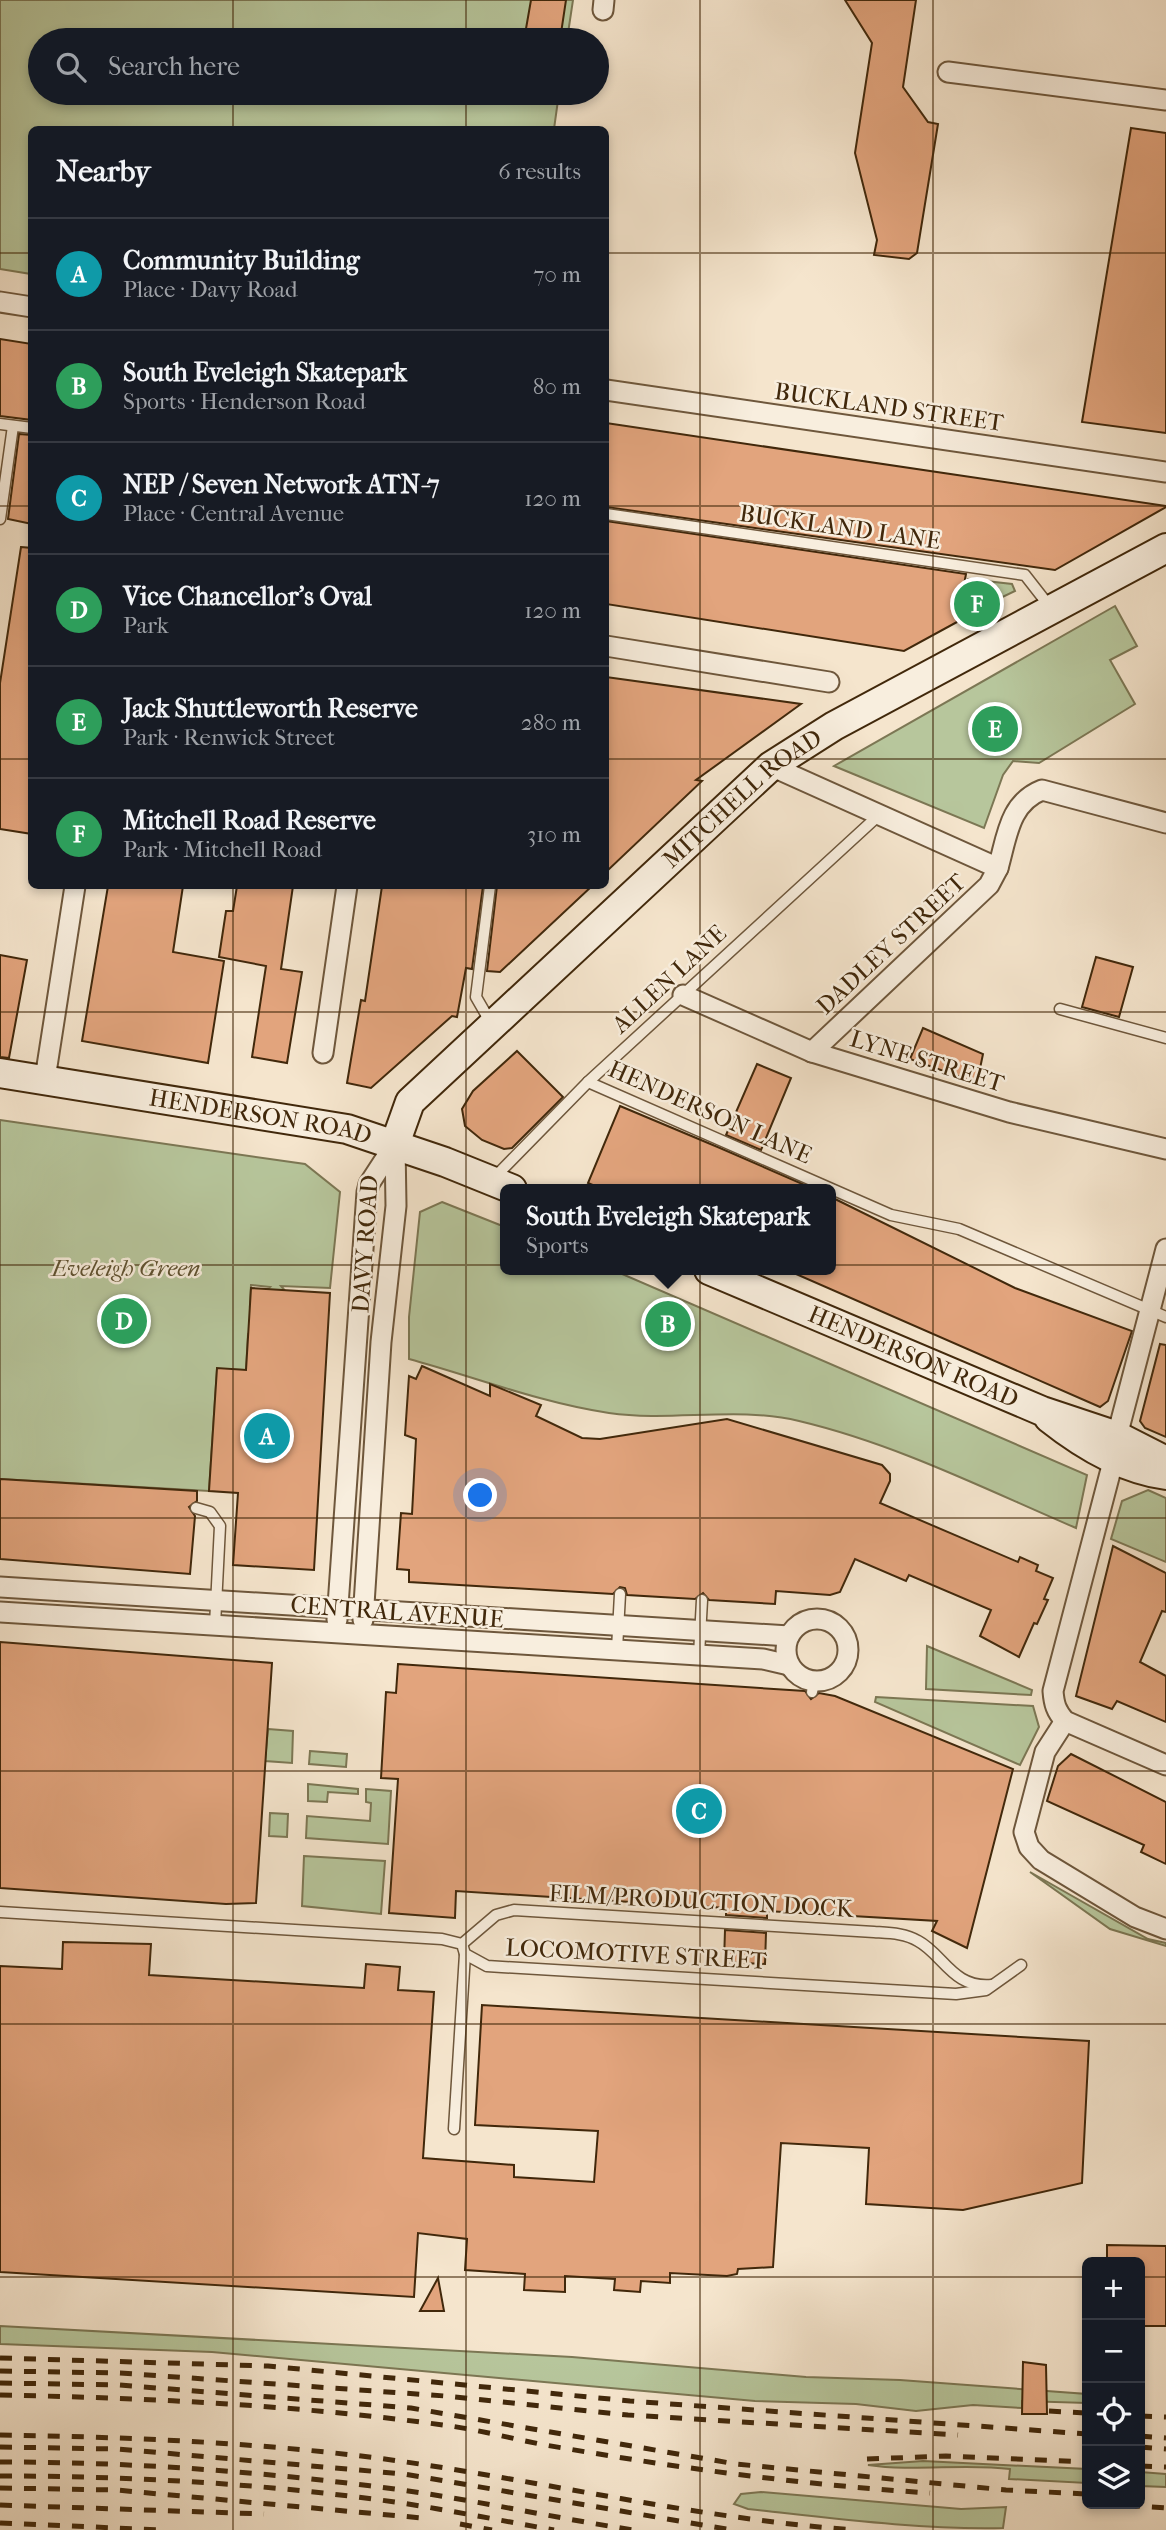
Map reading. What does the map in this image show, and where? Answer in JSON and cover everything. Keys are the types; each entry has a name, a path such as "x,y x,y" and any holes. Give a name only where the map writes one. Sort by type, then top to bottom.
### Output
{"main road":[{"name":"MITCHELL ROAD","path":"395,1144 410,1102 771,766 835,726 1166,548"},
{"name":"HENDERSON ROAD","path":"0,1073 348,1129 500,1184"},
{"name":"HENDERSON ROAD","path":"721,1275 1042,1411 1115,1447 1166,1461"},
{"name":"HENDERSON ROAD","path":"1115,1447 1146,1473 1166,1475"}],"street":[{"path":"948,72 1166,100"},
{"path":"0,302 28,306"},
{"name":"BUCKLAND STREET","path":"609,390 1166,472"},
{"path":"609,646 829,682"},
{"path":"771,766 998,868"},
{"name":"DADLEY STREET","path":"812,1052 989,885 998,868 1019,805 1027,796 1042,790 1166,823"},
{"path":"45,1079 75,889"},
{"path":"323,1053 346,889"},
{"name":"LYNE STREET","path":"682,995 812,1052 1009,1112 1166,1149"},
{"name":"DAVY ROAD","path":"337,1633 367,1192 369,1184 395,1144"},
{"name":"DAVY ROAD","path":"363,1635 377,1402 396,1206 395,1144"},
{"path":"1166,1249 1158,1314 1115,1447 1053,1691 1057,1712 1065,1721 1166,1765"},
{"path":"353,1400 377,1402"},
{"name":"CENTRAL AVENUE","path":"0,1587 789,1636"},
{"name":"CENTRAL AVENUE","path":"0,1612 764,1659 789,1665"},
{"path":"821,1619 835,1624 845,1636 849,1650 845,1665 835,1676 813,1687 789,1665 786,1651 789,1636 799,1625 821,1619"},
{"path":"1065,1721 1045,1752 1038,1776 1024,1832 1029,1847 1041,1860 1135,1917 1166,1929"}],"lane":[{"path":"0,424 28,428"},
{"path":"0,519 13,426"},
{"name":"BUCKLAND LANE","path":"609,514 1026,575 1052,610"},
{"name":"ALLEN LANE","path":"503,1184 588,1082 879,814"},
{"path":"490,889 476,997 492,1024"},
{"path":"1060,1009 1166,1038"},
{"name":"HENDERSON LANE","path":"588,1082 822,1184"},
{"name":"HENDERSON LANE","path":"836,1190 891,1214 959,1229 1158,1314"},
{"path":"196,1508 210,1512 220,1526 215,1625"},
{"path":"617,1650 620,1594"},
{"path":"699,1655 702,1600"},
{"name":"FILM/PRODUCTION DOCK","path":"463,1949 476,1931 496,1915 514,1910 874,1932 903,1934 927,1947 940,1963 962,1978 984,1986 993,1985"},
{"name":"LOCOMOTIVE STREET","path":"0,1912 442,1939 463,1949 487,1966 928,1992 973,1993 993,1985 1021,1965"},
{"path":"454,2129 463,1949"}],"green space":[{"path":"0,0 573,0 569,28 28,28 28,105 557,105 554,126 28,126 28,274 0,269"},
{"path":"968,579 1012,584 1015,591 963,616"},
{"path":"1115,606 1137,646 1110,660 1135,704 1039,763 1013,761 1003,775 984,828 834,766"},
{"name":"Eveleigh Green","path":"0,1120 305,1164 340,1192 330,1288 281,1286 287,1293 284,1311 248,1334 246,1370 217,1369 209,1491 0,1479","holes":["251,1285 270,1287 250,1305"]},
{"path":"442,1202 500,1225 500,1275 625,1275 1087,1475 1076,1528 905,1455 799,1421 752,1415 657,1416 609,1413 533,1396 409,1359 409,1317 420,1212"},
{"path":"1148,1490 1166,1498 1166,1562 1111,1539 1122,1501"},
{"path":"927,1646 1032,1690 1031,1695 926,1689"},
{"path":"876,1697 1033,1706 1039,1727 1020,1765 875,1702"},
{"path":"268,1729 293,1731 292,1763 265,1761"},
{"path":"310,1751 347,1754 346,1767 309,1764"},
{"path":"308,1784 358,1789 358,1794 328,1792 327,1802 308,1801"},
{"path":"366,1789 391,1791 388,1844 306,1838 307,1816 370,1821 371,1803 366,1802"},
{"path":"270,1813 288,1814 287,1837 269,1836"},
{"path":"304,1856 385,1861 381,1914 302,1906"},
{"path":"1030,1872 1148,1939 1166,1943 1166,1946 1110,1929"},
{"path":"0,2326 572,2357 806,2377 900,2380 1082,2394 1082,2403 1022,2401 1022,2408 973,2405 916,2411 856,2404 755,2401 212,2352 0,2344"},
{"path":"923,2461 1082,2469 1082,2483 1009,2479 1010,2469 992,2467 903,2468 868,2465"},
{"path":"1145,2472 1166,2474 1166,2487 1145,2486"},
{"path":"761,2492 961,2509 1006,2507 1003,2528 972,2528 844,2519 748,2509 734,2504 741,2494"}],"building":[{"path":"531,0 566,0 562,28 526,28"},
{"path":"845,0 916,0 903,87 928,122 938,124 917,253 909,259 874,255 877,240 855,153 872,43"},
{"path":"1131,128 1166,133 1166,433 1082,422"},
{"path":"0,339 28,343 28,420 0,416"},
{"path":"609,423 1166,506 1055,570 609,507"},
{"path":"19,434 28,435 28,523 8,519"},
{"path":"609,521 966,574 957,622 904,651 609,604"},
{"path":"21,547 28,548 28,833 0,829 0,683"},
{"path":"609,677 801,704 696,780 702,781 609,869"},
{"path":"107,889 183,889 173,952 224,961 208,1063 82,1041"},
{"path":"237,889 293,889 281,969 302,972 287,1063 252,1057 266,966 219,957 226,911 233,911"},
{"path":"382,889 483,889 472,969 466,968 457,1017 452,1016 371,1088 347,1083 361,1000 365,1001"},
{"path":"497,889 589,889 500,972 487,971"},
{"path":"0,955 27,960 9,1058 0,1057"},
{"path":"1096,957 1133,967 1119,1017 1082,1007"},
{"path":"923,1028 983,1054 977,1083 910,1059"},
{"path":"517,1051 563,1097 512,1148 504,1149 482,1140 465,1126 462,1109 473,1091"},
{"path":"757,1064 791,1078 761,1150 726,1135"},
{"path":"620,1106 803,1184 590,1184 588,1183"},
{"path":"836,1199 1015,1288 1132,1331 1108,1401 1100,1407 798,1275 836,1275"},
{"path":"251,1288 330,1293 314,1570 233,1565 238,1493 209,1491 217,1368 246,1370"},
{"path":"1160,1344 1166,1345 1166,1437 1145,1428 1140,1421"},
{"path":"422,1366 490,1396 490,1384 541,1405 536,1416 582,1438 600,1439 727,1419 882,1465 890,1474 890,1481 880,1503 1018,1562 1020,1557 1038,1565 1036,1571 1053,1578 1044,1599 1048,1600 1019,1657 980,1636 991,1610 909,1575 906,1581 855,1559 840,1592 830,1595 776,1591 775,1604 709,1600 703,1593 695,1599 627,1595 625,1588 620,1587 613,1594 409,1582 409,1570 397,1569 401,1513 412,1514 416,1439 405,1435 409,1376 416,1379"},
{"path":"0,1479 197,1491 197,1501 189,1507 195,1516 190,1574 0,1559"},
{"path":"1113,1546 1166,1573 1166,1612 1162,1611 1140,1662 1166,1676 1166,1722 1117,1701 1112,1709 1076,1696"},
{"path":"0,1642 272,1663 256,1903 226,1904 0,1888"},
{"path":"398,1664 805,1691 811,1699 819,1693 835,1696 1013,1769 967,1948 932,1931 937,1921 767,1911 767,1918 726,1915 726,1908 456,1891 455,1918 389,1913 398,1779 381,1778 386,1692 396,1693"},
{"path":"1071,1754 1166,1802 1166,1864 1141,1852 1144,1845 1047,1801 1058,1766"},
{"path":"725,1930 766,1933 765,1964 724,1962"},
{"path":"63,1942 151,1944 149,1975 364,1988 366,1964 400,1967 398,1990 434,1992 423,2158 514,2165 514,2177 594,2182 598,2131 475,2125 482,2005 1089,2041 1082,2183 963,2210 866,2204 869,2148 781,2143 773,2267 738,2269 737,2274 727,2276 670,2273 670,2283 641,2281 640,2292 614,2290 615,2279 565,2276 565,2292 524,2290 525,2274 465,2270 467,2239 418,2233 414,2297 0,2272 0,1966 62,1969"},
{"path":"1107,2245 1166,2246 1166,2326 1145,2326 1145,2257 1107,2257"},
{"path":"438,2278 444,2311 420,2311"},
{"path":"1023,2362 1046,2365 1047,2414 1022,2414"}],"railway":[{"path":"0,2358 268,2366 630,2401 1082,2434"},
{"path":"0,2371 120,2373 445,2396 628,2415 958,2435"},
{"path":"0,2383 119,2385 411,2408 736,2464 1006,2490 1082,2494"},
{"path":"0,2395 111,2398 333,2412 458,2427 609,2456 700,2469 838,2486 930,2493"},
{"path":"1049,2411 1082,2413"},
{"path":"1145,2416 1166,2417"},
{"path":"0,2435 203,2442 356,2455 742,2518 855,2530"},
{"path":"1145,2436 1166,2438"},
{"path":"0,2447 118,2449 404,2474 732,2530"},
{"path":"1145,2447 1166,2449"},
{"path":"867,2459 946,2456 1082,2462"},
{"path":"0,2462 151,2466 302,2478 431,2494 633,2530"},
{"path":"1145,2466 1166,2467"},
{"path":"0,2476 252,2486 402,2503 554,2530"},
{"path":"0,2488 116,2490 422,2518"},
{"path":"0,2505 264,2514"},
{"path":"1145,2507 1166,2508"},
{"path":"0,2523 163,2530"},
{"path":"460,2524 492,2530"}],"place":[{"name":"Mitchell Road Reserve","path":"977,604"},
{"name":"Jack Shuttleworth Reserve","path":"995,729"},
{"name":"Vice Chancellor's Oval","path":"124,1321"},
{"name":"South Eveleigh Skatepark","path":"668,1324"},
{"name":"Community Building","path":"267,1436"},
{"name":"NEP / Seven Network ATN-7","path":"699,1811"}]}
